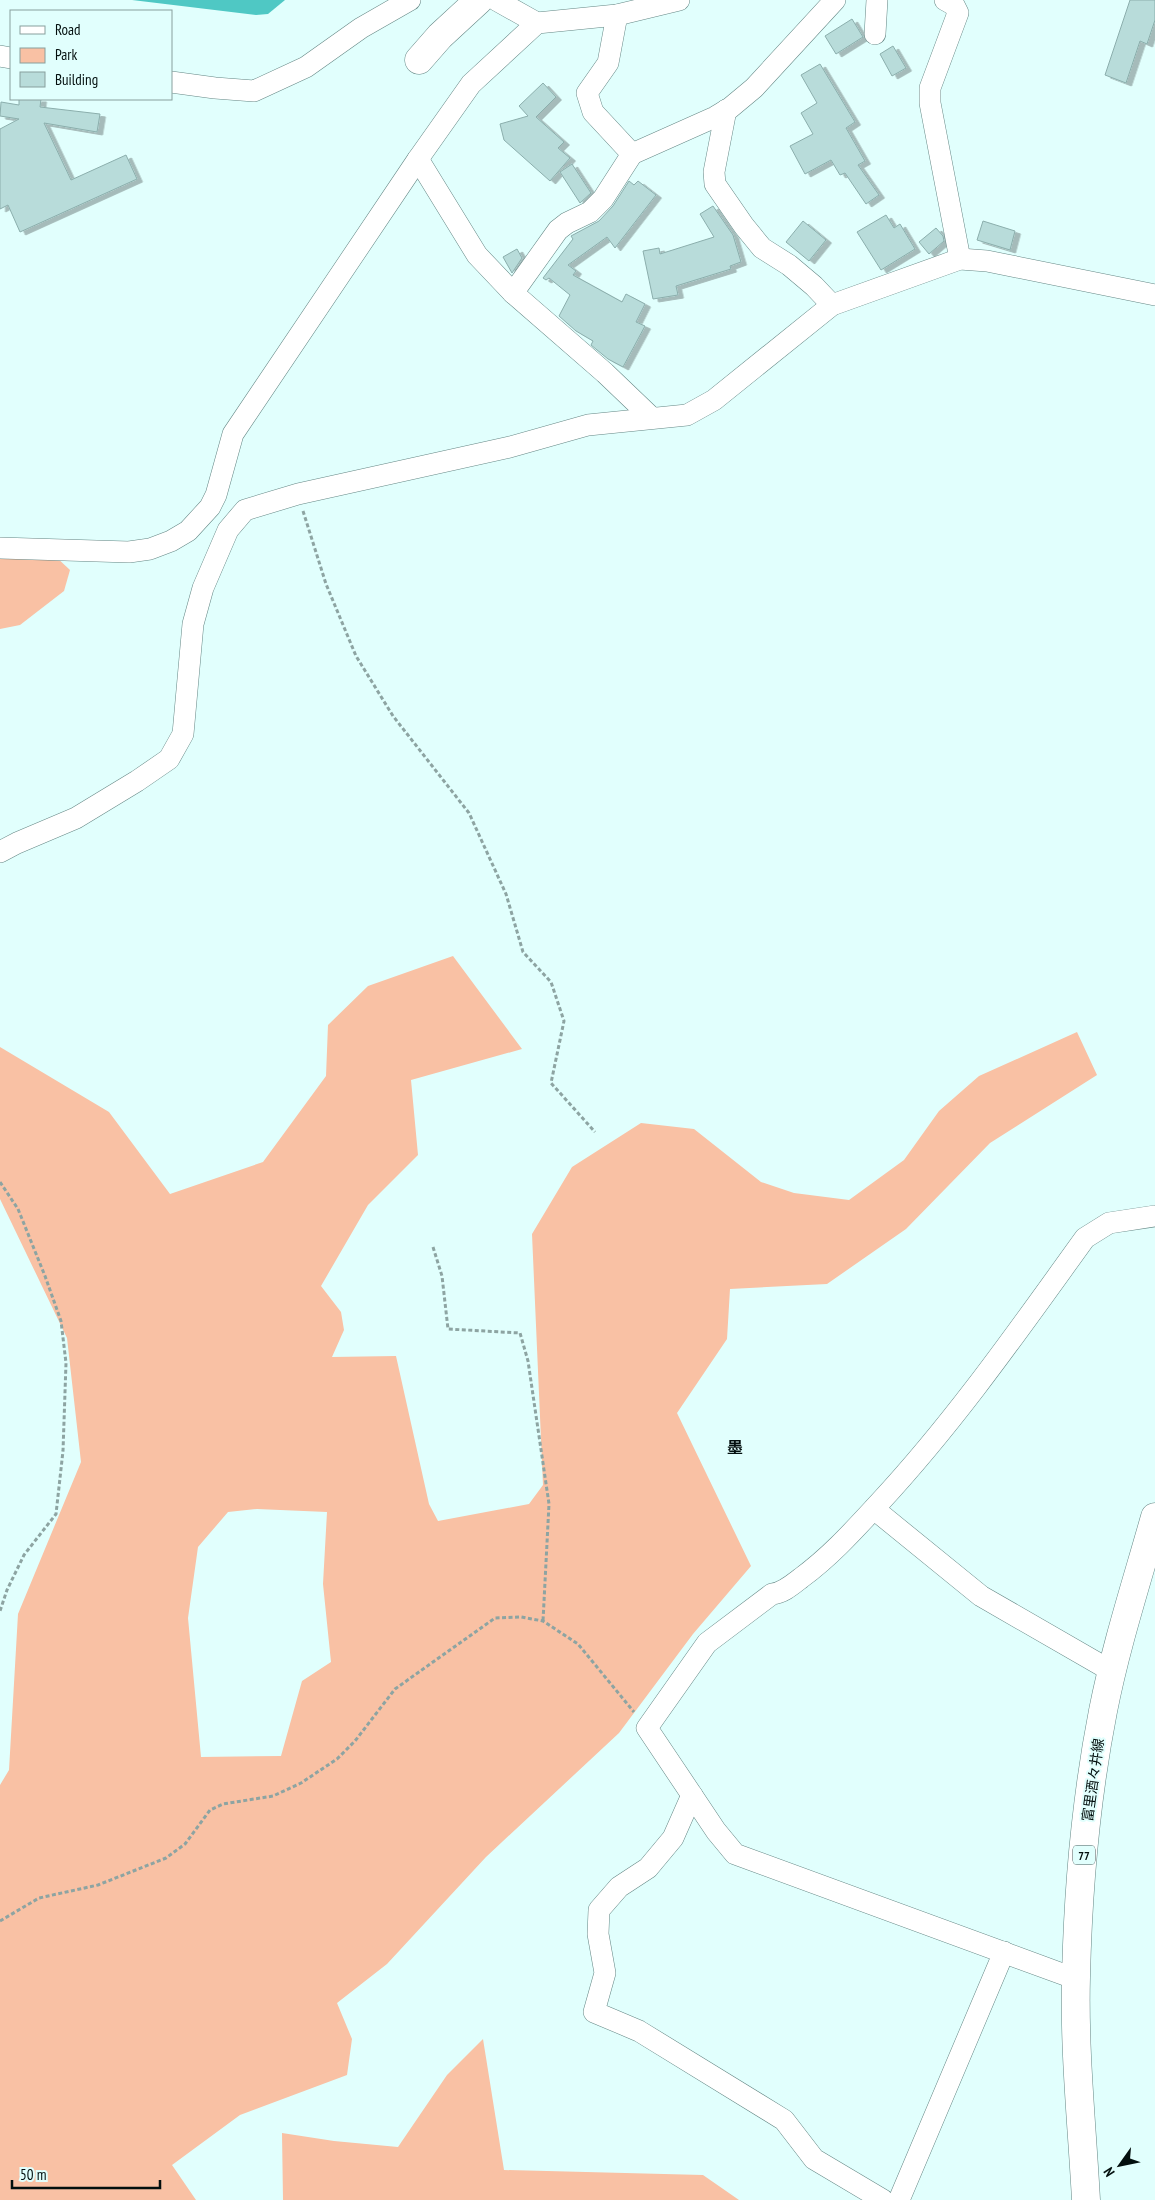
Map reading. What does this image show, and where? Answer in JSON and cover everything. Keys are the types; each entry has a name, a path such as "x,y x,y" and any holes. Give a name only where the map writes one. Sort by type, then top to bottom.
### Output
{"main road":[{"path":"419,60 440,36 479,0"},
{"name":"富里酒々井線","path":"1086,2200 1076,1978 1080,1886 1103,1710 1155,1517"}],"street":[{"path":"172,82 215,88 254,90 306,67 361,28 410,0"},
{"path":"496,0 537,23 616,15 679,0"},
{"path":"512,293 558,230 566,222 590,212 603,199 632,154 726,110 754,88 835,0"},
{"path":"875,34 877,0"},
{"path":"945,0 954,5 958,13 930,88 930,103 960,259"},
{"path":"616,15 608,63 587,92 593,112 632,154"},
{"path":"0,548 111,551 150,549 171,541 188,531 198,522 210,506 220,481 233,434 418,159 472,84 537,23"},
{"path":"726,110 714,172 714,184 762,248 789,265 814,286 832,305"},
{"path":"418,159 477,254 512,293 605,373 652,418"},
{"path":"0,852 76,818 169,759 183,734 193,624 203,588 228,530 244,510 298,494 510,447 588,425 686,415 714,400 832,305 960,259 987,261 1155,295"},
{"path":"220,481 244,510"},
{"path":"1076,1978 735,1854 716,1831 647,1728 707,1643 772,1594 780,1593 812,1570 840,1546 912,1468 972,1394 1085,1238 1108,1223 1155,1216"},
{"path":"874,1509 980,1596 1113,1672"},
{"path":"692,1796 673,1838 648,1868 619,1887 600,1910 598,1934 605,1973 594,2012 639,2031 784,2120 814,2159 883,2200"},
{"path":"898,2200 1004,1952"}],"path":[{"path":"298,494 326,584 356,656 393,716 469,813 506,894 523,952 551,982 564,1021 551,1083 596,1132"},
{"path":"0,1182 18,1209 45,1276 61,1321 66,1363 63,1452 56,1514 24,1555 7,1590 0,1611"},
{"path":"433,1247 442,1276 448,1329 520,1333 528,1361 549,1504 543,1621"},
{"path":"0,1921 39,1898 98,1885 166,1858 185,1844 210,1810 223,1804 274,1796 301,1783 337,1759 355,1741 395,1689 495,1618 521,1617 543,1621 578,1644 647,1728"}],"green space":[{"path":"0,554 55,556 70,570 64,591 20,625 0,629"},
{"path":"453,956 522,1049 411,1080 418,1155 368,1205 321,1286 341,1312 344,1330 332,1357 396,1356 429,1504 438,1521 529,1504 543,1485 532,1234 572,1167 641,1123 694,1129 761,1182 794,1193 849,1200 904,1160 939,1111 979,1076 1077,1032 1097,1075 990,1143 906,1229 827,1284 730,1289 727,1339 677,1413 751,1566 693,1634 619,1733 486,1857 387,1964 337,2003 352,2039 347,2075 240,2115 172,2165 196,2200 0,2200 0,1785 9,1770 18,1614 81,1462 67,1338 0,1199 0,1047 109,1112 170,1194 263,1162 326,1076 328,1025 368,986","holes":["257,1509 327,1512 323,1584 331,1662 302,1681 281,1756 201,1757 188,1618 198,1547 228,1512"]},
{"path":"483,2039 504,2170 703,2175 739,2200 283,2200 282,2133 334,2141 398,2147 447,2075"}],"water":[{"path":"132,0 285,0 268,14 256,15"}],"building":[{"path":"1130,0 1155,0 1155,20 1147,44 1140,41 1126,83 1105,75"},
{"path":"852,19 863,37 836,54 825,36"},
{"path":"893,46 906,68 892,76 880,54"},
{"path":"820,64 855,122 846,128 865,161 858,165 879,195 866,204 845,173 840,175 831,160 805,174 790,146 813,134 801,113 817,103 801,75"},
{"path":"543,83 556,97 536,117 564,142 558,148 570,158 550,181 504,140 500,124 528,116 519,106"},
{"path":"19,100 41,100 40,107 100,114 97,132 44,123 71,180 126,155 137,179 20,232 8,205 0,209 0,129 19,119 0,116 1,102 19,105"},
{"path":"572,164 591,193 580,203 560,172"},
{"path":"629,181 634,185 638,181 656,195 615,248 607,237 568,265 576,271 573,275 622,302 626,294 645,304 636,322 645,326 623,367 608,359 591,345 593,341 576,331 559,316 570,295 549,278 546,280 543,278 573,239 571,236 599,221 613,206"},
{"path":"713,206 733,235 741,262 730,266 731,269 676,286 678,295 653,299 643,251 659,248 660,254 714,237 700,214"},
{"path":"886,215 894,228 900,224 915,249 881,270 857,232"},
{"path":"803,221 826,240 809,261 786,242"},
{"path":"983,221 1015,231 1010,250 977,240"},
{"path":"936,228 943,236 944,241 929,254 919,242"},
{"path":"517,249 522,258 512,273 503,257"}],"district":[{"name":"墨","path":"735,1447"}]}
